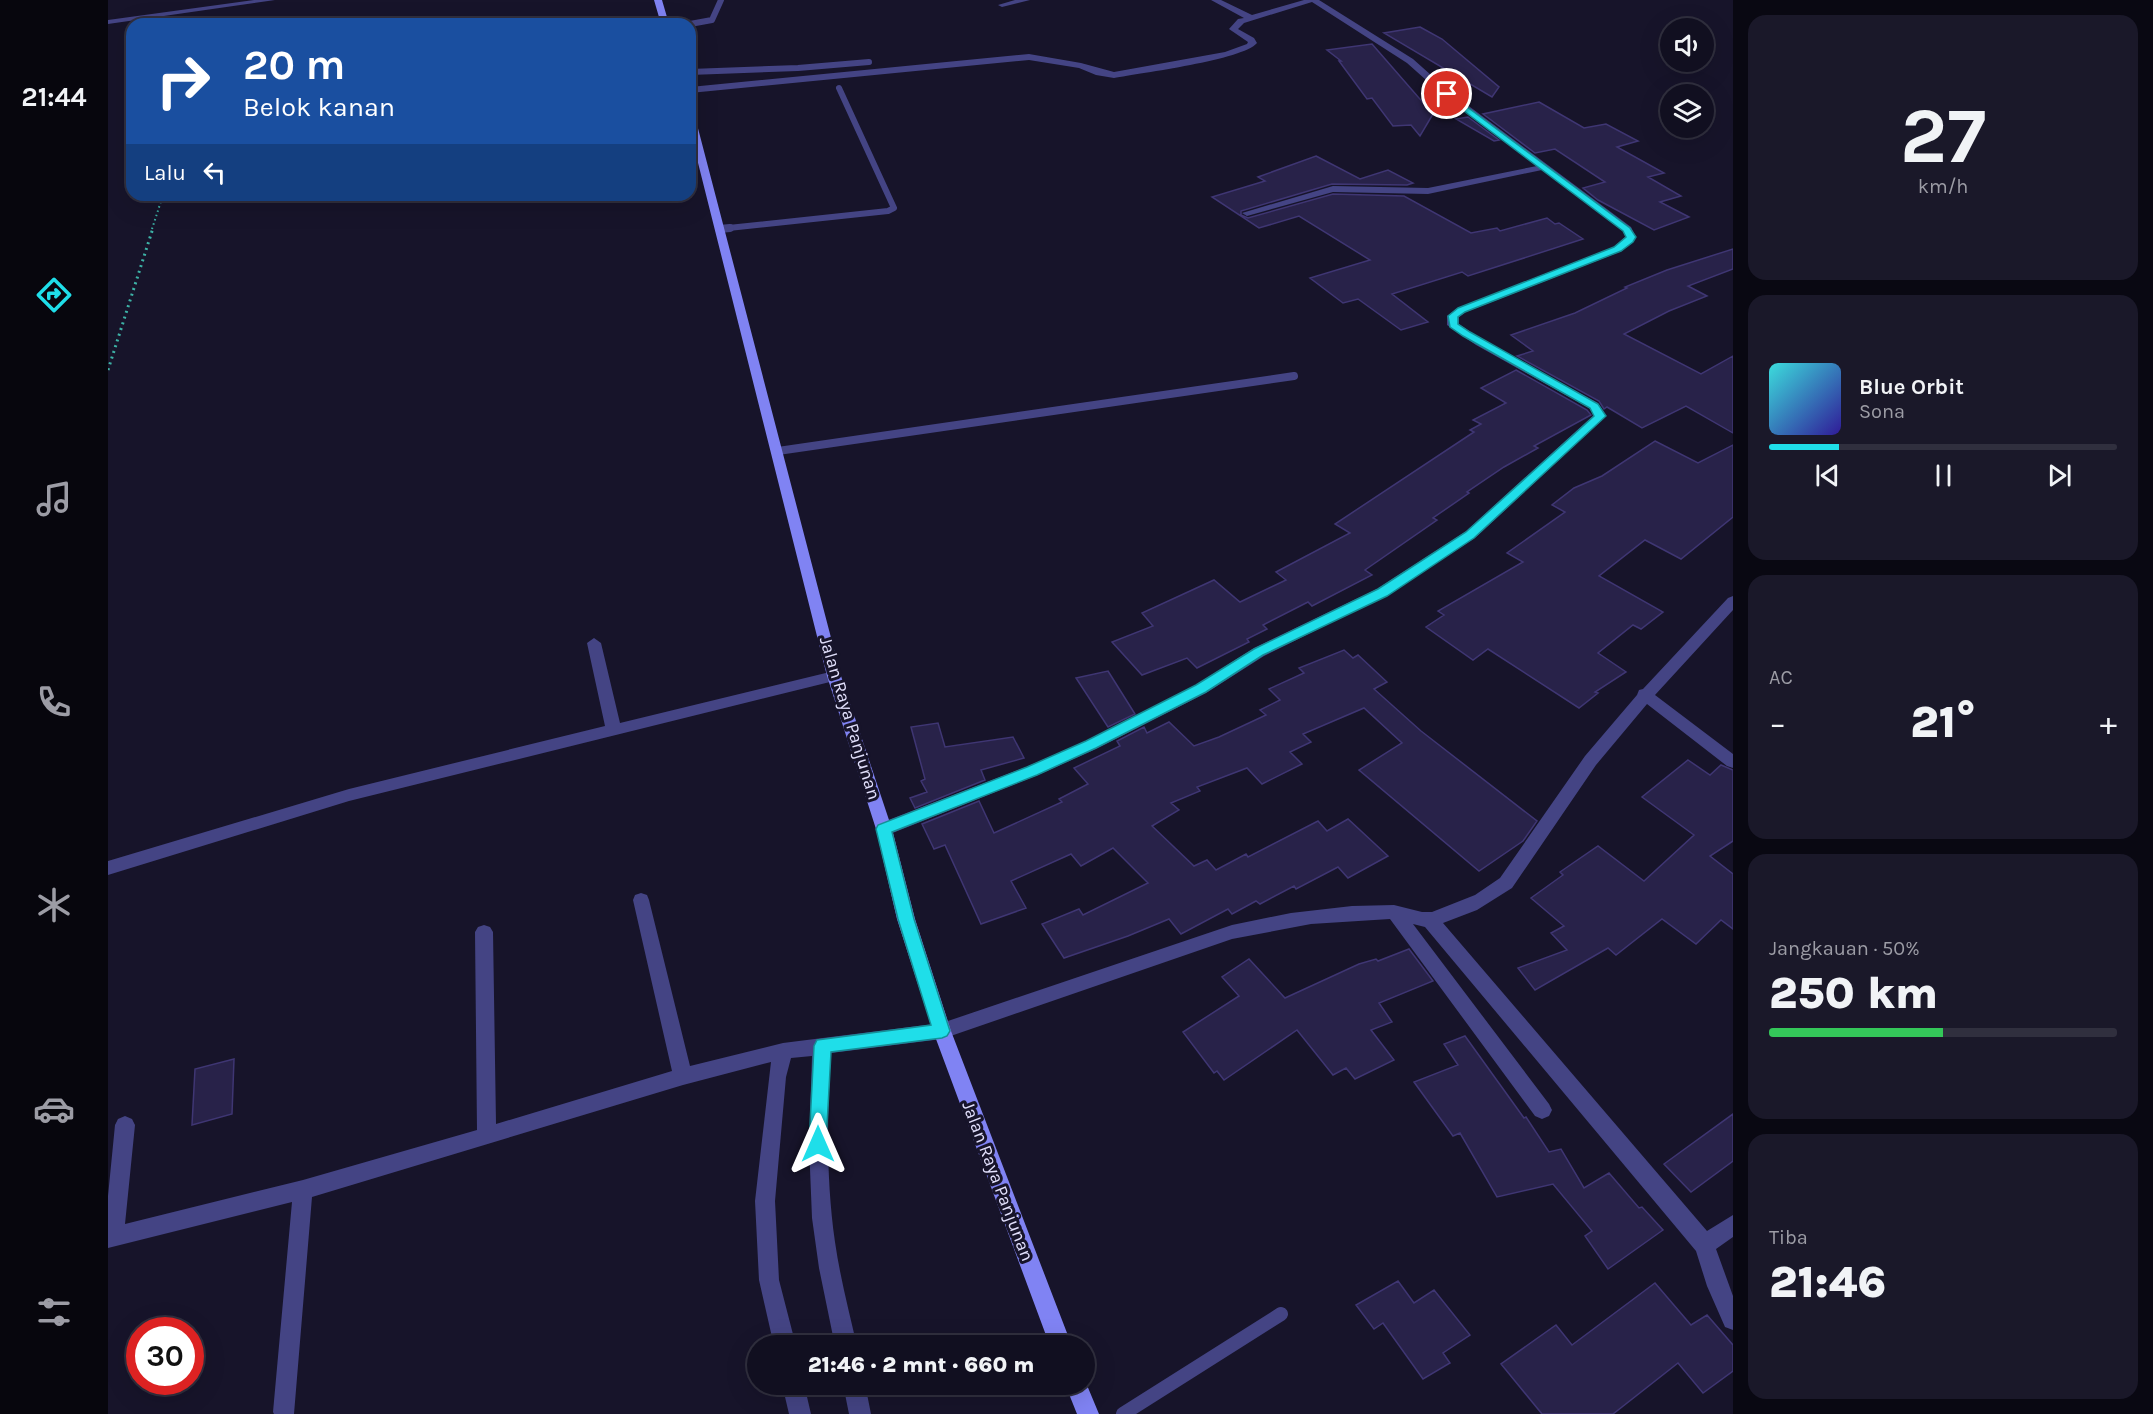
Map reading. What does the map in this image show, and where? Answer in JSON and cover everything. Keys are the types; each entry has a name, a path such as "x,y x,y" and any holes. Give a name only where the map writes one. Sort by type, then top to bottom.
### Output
{"main road":[{"path":"658,0 663,18"},
{"name":"Jalan Raya Panjunan","path":"696,137 834,676 884,829 906,919 942,1031 1057,1335"},
{"path":"1080,1395 1088,1414"}],"street":[{"path":"138,18 271,0"},
{"path":"1002,5 1026,0"},
{"path":"1215,0 1249,17"},
{"path":"696,89 1029,57 1081,66 1099,73 1114,75 1227,54 1250,46 1251,40 1233,29 1235,26 1249,17 1313,0 1410,61 1430,80 1627,230 1631,237 1618,249 1462,310 1453,316 1454,325 1489,348 1594,406 1600,416 1470,535 1382,592 1259,652 1201,688 1091,745 1032,771 884,829"},
{"path":"108,22 126,20"},
{"path":"1247,213 1333,189 1360,188 1428,192 1544,167"},
{"path":"125,1125 111,1238 303,1190 683,1076 787,1051 942,1031 1232,932 1303,917 1394,912 1430,920 1495,892 1506,883 1601,746 1644,694 1733,601"},
{"path":"594,643 614,731"},
{"path":"108,868 349,795 834,676"},
{"path":"1644,694 1733,762"},
{"path":"641,900 683,1076"},
{"path":"1394,912 1542,1110"},
{"path":"1430,920 1705,1245 1717,1286 1733,1319"},
{"path":"484,932 487,1136"},
{"path":"818,1046 819,1181 825,1242 844,1335"},
{"path":"782,1335 769,1280 765,1201 777,1077 787,1051"},
{"path":"284,1412 303,1190"},
{"path":"1705,1245 1733,1225"},
{"path":"796,1395 800,1414"},
{"path":"856,1395 860,1414"}],"lane":[{"path":"696,23 713,20 717,16 721,0"},
{"path":"696,72 798,68 869,62"},
{"path":"719,229 888,212 894,208 839,88"},
{"path":"778,451 1294,376"},
{"path":"1123,1414 1281,1314"}],"path":[{"path":"108,370 161,201"}],"building":[{"path":"1420,27 1442,39 1499,87 1492,97 1384,33"},
{"path":"1372,44 1433,114 1420,136 1411,125 1393,126 1372,98 1367,99 1339,61 1341,61 1327,50"},
{"path":"1539,102 1584,128 1606,124 1638,141 1617,147 1664,173 1648,177 1681,196 1660,202 1689,217 1654,230 1598,200 1583,188 1605,182 1555,149 1535,153 1483,114"},
{"path":"1468,117 1499,140 1494,141 1456,119"},
{"path":"1316,156 1360,179 1388,170 1413,183 1407,185 1332,184 1241,211 1241,215 1248,218 1333,194 1404,196 1471,233 1497,228 1500,231 1547,218 1583,239 1468,276 1462,272 1392,294 1428,322 1401,330 1358,299 1343,303 1310,278 1370,260 1299,216 1259,228 1212,197 1265,181 1258,177"},
{"path":"1733,249 1733,269 1688,286 1707,296 1669,311 1624,334 1701,374 1733,356 1733,433 1686,406 1642,428 1607,407 1604,409 1599,401 1517,356 1533,351 1511,335 1575,313 1627,288 1625,287 1667,270"},
{"path":"1516,370 1587,410 1591,415 1534,446 1538,448 1467,492 1469,493 1433,518 1437,520 1365,570 1372,575 1312,606 1308,602 1263,625 1267,629 1247,639 1249,642 1197,668 1187,658 1142,675 1112,642 1153,626 1142,613 1214,580 1240,602 1286,580 1276,572 1350,533 1335,524 1474,432 1470,430 1481,424 1473,420 1506,403 1481,388"},
{"path":"1655,441 1698,463 1733,445 1733,517 1681,559 1645,540 1599,576 1663,612 1641,629 1633,625 1598,653 1626,672 1595,692 1598,693 1579,708 1488,649 1473,660 1426,627 1444,615 1438,611 1523,562 1507,553 1565,512 1552,505 1574,488 1602,476"},
{"path":"1344,650 1353,658 1358,655 1387,682 1374,689 1421,731 1537,821 1523,841 1479,871 1359,770 1402,743 1364,708 1303,734 1311,742 1290,752 1302,764 1262,784 1247,768 1197,787 1200,791 1171,803 1179,810 1152,826 1194,866 1207,860 1216,870 1246,854 1248,857 1318,821 1327,831 1348,819 1388,856 1348,878 1338,867 1296,889 1294,886 1260,904 1256,901 1232,914 1228,909 1181,934 1169,919 1064,958 1042,924 1079,909 1083,915 1148,883 1113,848 1081,866 1071,854 1011,881 1026,908 981,924 945,845 934,849 922,824 979,801 994,833 1062,802 1059,799 1088,784 1074,768 1120,746 1117,741 1144,727 1147,733 1169,722 1194,746 1219,737 1266,715 1260,710 1280,700 1269,689 1304,673 1299,668"},
{"path":"1108,671 1135,714 1108,727 1076,678"},
{"path":"938,723 945,747 1013,737 1024,758 981,770 985,780 915,808 910,798 927,792 921,781 925,779 911,727"},
{"path":"1688,760 1710,775 1721,765 1733,770 1733,841 1710,856 1733,874 1733,929 1721,920 1696,944 1662,919 1616,955 1608,948 1535,990 1518,968 1567,950 1551,933 1564,926 1531,898 1563,875 1560,872 1598,846 1644,881 1694,835 1642,797"},
{"path":"1409,949 1433,981 1379,1003 1392,1022 1371,1030 1394,1060 1355,1079 1346,1068 1333,1075 1297,1030 1224,1080 1217,1071 1214,1073 1183,1032 1239,996 1222,977 1249,959 1285,998 1359,964 1376,959 1378,961"},
{"path":"1465,1036 1524,1118 1526,1117 1549,1152 1561,1149 1584,1188 1609,1173 1639,1208 1642,1207 1663,1230 1608,1269 1585,1236 1592,1231 1553,1184 1497,1197 1460,1133 1453,1136 1414,1082 1458,1065 1444,1044"},
{"path":"234,1059 232,1114 192,1125 195,1069"},
{"path":"1733,1114 1733,1161 1691,1192 1664,1164"},
{"path":"1398,1281 1414,1303 1434,1290 1470,1335 1443,1353 1450,1363 1423,1379 1383,1323 1374,1329 1356,1305"},
{"path":"1655,1283 1691,1325 1707,1315 1733,1345 1733,1371 1703,1393 1678,1363 1613,1414 1542,1414 1501,1364 1556,1325 1572,1345"}],"route":[{"path":"818,1144 822,1046 942,1031 906,919 884,829 1032,771 1091,745 1201,688 1259,652 1382,592 1470,535 1582,435 1600,416 1594,406 1480,343 1454,325 1453,316 1462,310 1618,249 1631,237 1627,230 1447,94"}]}
